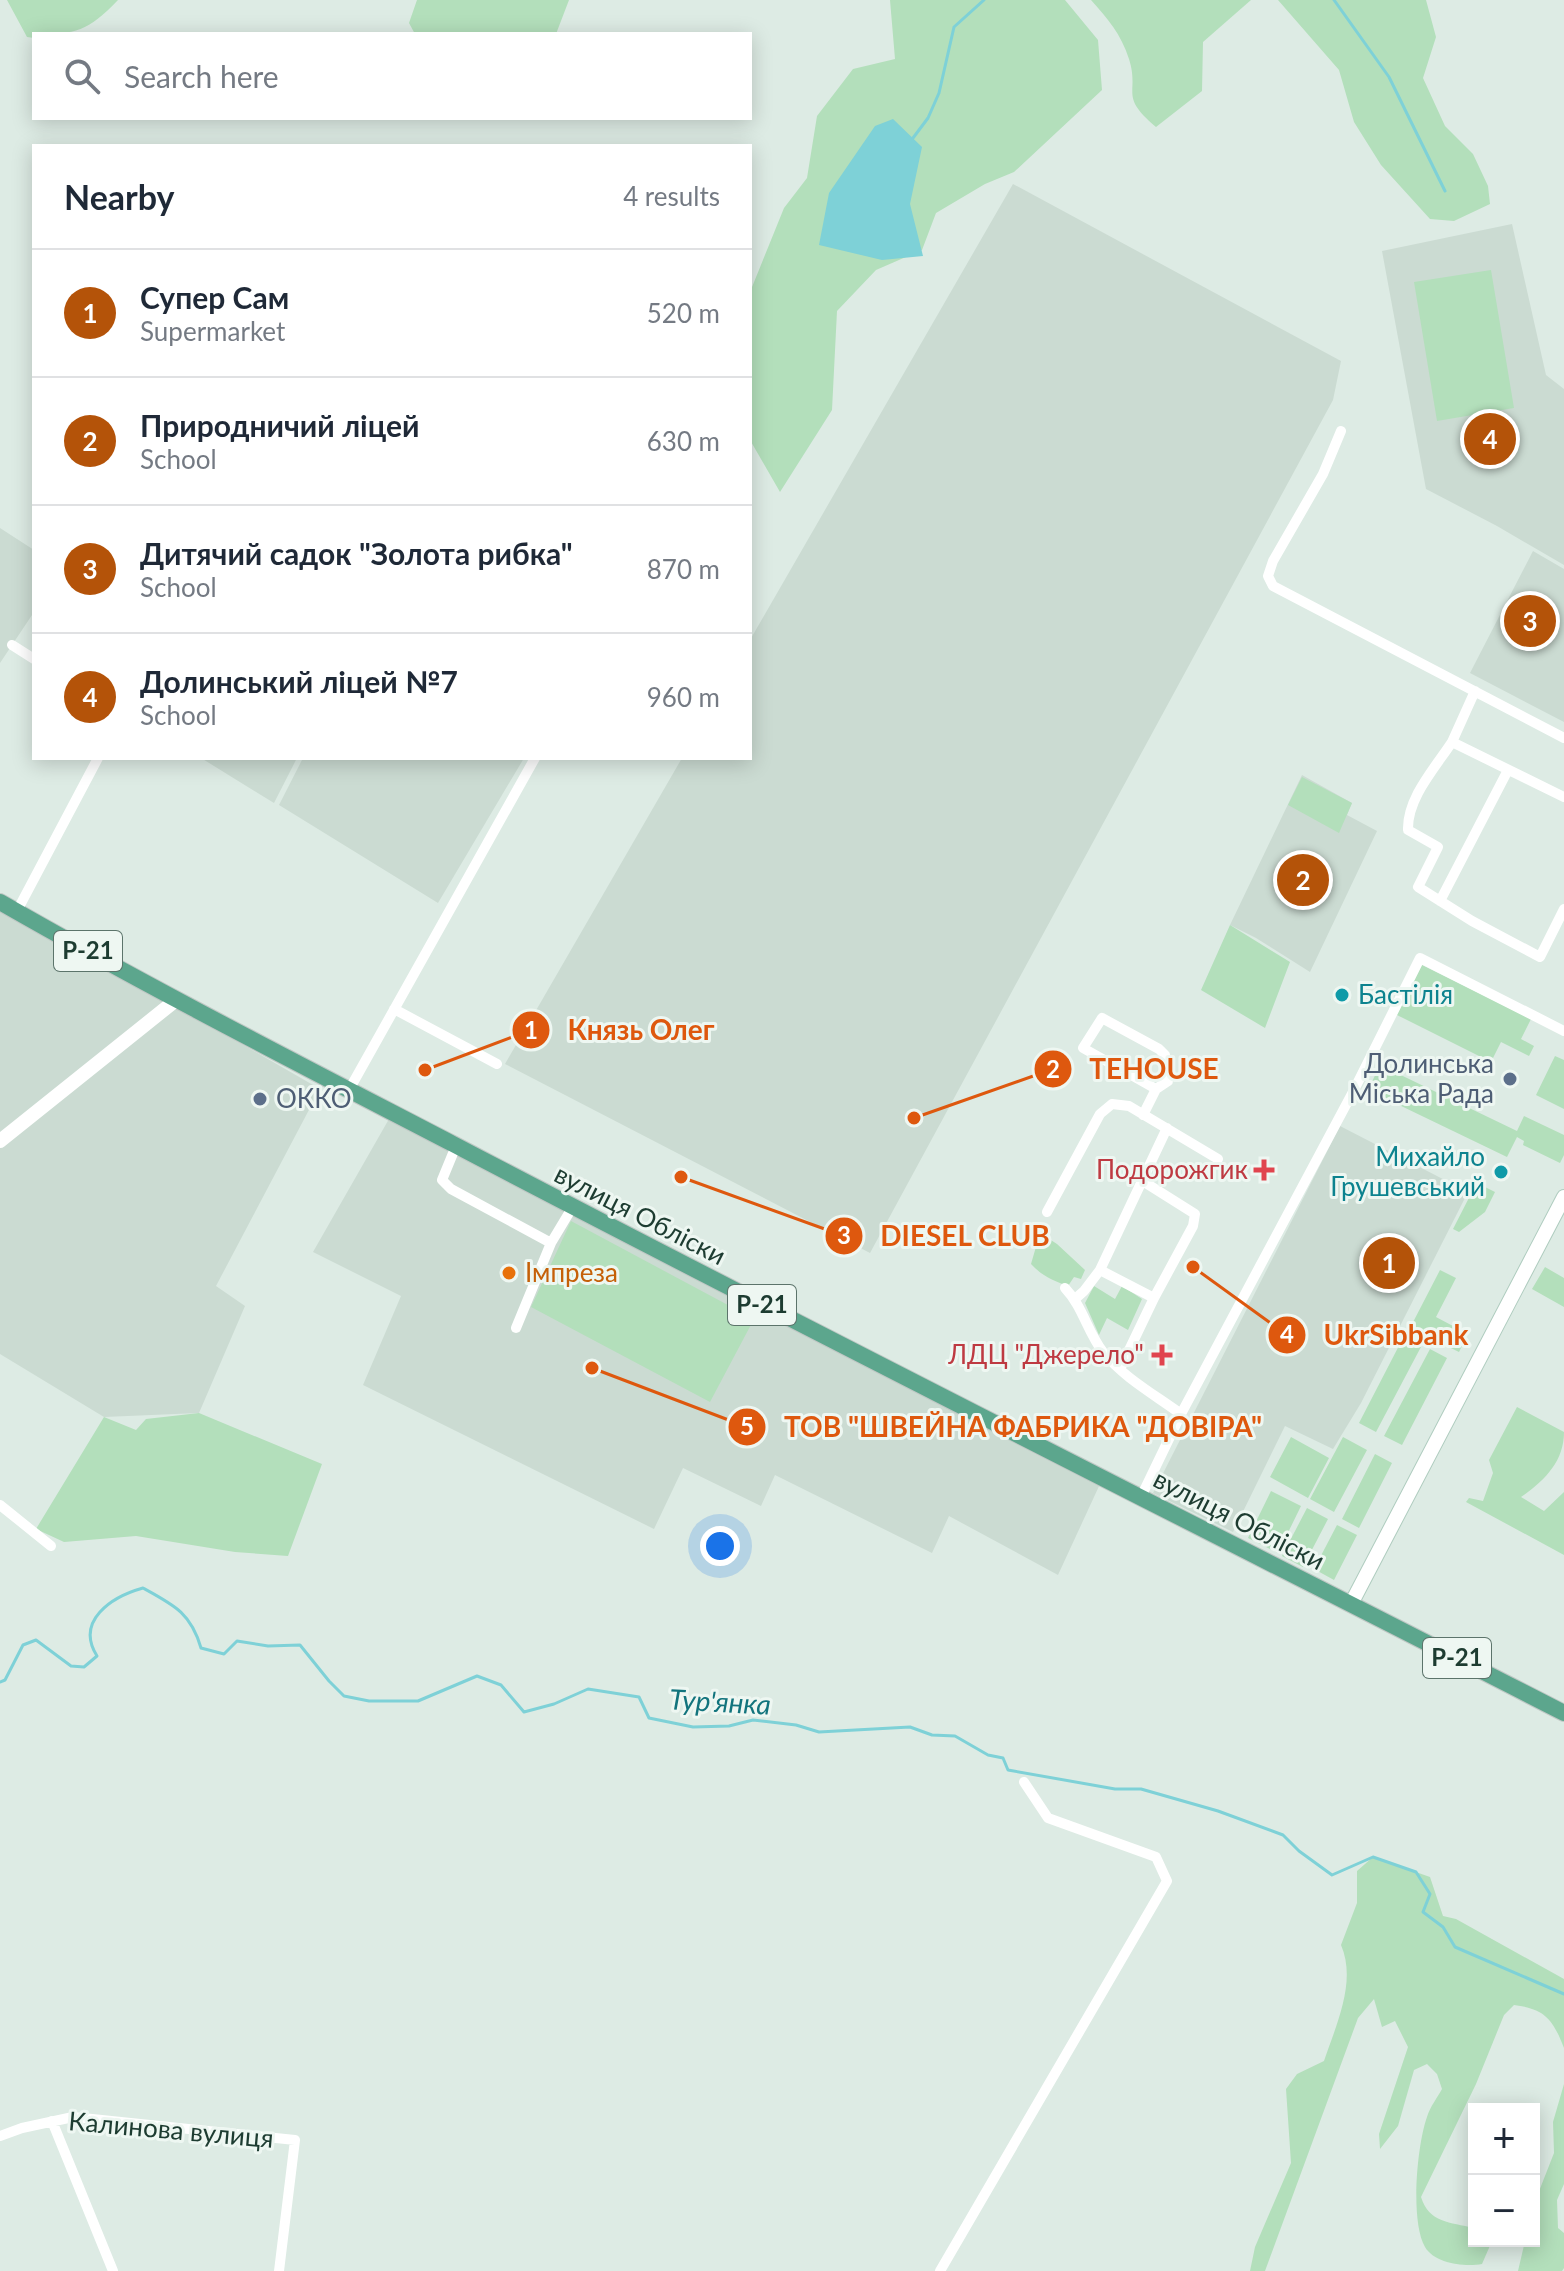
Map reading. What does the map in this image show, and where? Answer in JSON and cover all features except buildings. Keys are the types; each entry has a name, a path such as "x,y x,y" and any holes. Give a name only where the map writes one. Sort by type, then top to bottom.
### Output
{"main road":[{"name":"вулиця Обліски","path":"0,902 176,1000 572,1208 1564,1713"},
{"path":"0,1141 176,1000"},
{"path":"1351,1604 1398,1508 1564,1197"}],"street":[{"path":"1341,431 1323,474 1273,561 1268,576 1273,586 1564,738"},
{"path":"12,645 32,658"},
{"path":"1475,691 1452,742 1407,816 1408,830 1438,847 1418,887 1540,957 1564,909"},
{"path":"1452,742 1564,797"},
{"path":"17,911 97,760"},
{"path":"349,1090 534,760"},
{"path":"1440,901 1508,770"},
{"path":"1141,1497 1181,1414 1355,1088 1420,958 1564,1031"},
{"path":"394,1009 497,1064"},
{"path":"1143,1115 1156,1089 1168,1081 1165,1055 1102,1018 1083,1048 1156,1089"},
{"path":"1047,1212 1103,1110 1118,1103 1218,1159"},
{"path":"1075,1299 1100,1270 1167,1128"},
{"path":"456,1146 442,1180 451,1189 551,1243"},
{"path":"1120,1369 1193,1226 1195,1214 1141,1180"},
{"path":"516,1328 551,1243 572,1208"},
{"path":"1100,1270 1154,1298"},
{"path":"1065,1288 1075,1299 1102,1351 1120,1369 1181,1414"},
{"path":"0,1505 51,1546"},
{"path":"940,2271 1167,1881 1156,1857 1048,1818 1024,1782"},
{"name":"Калинова вулиця","path":"0,2136 73,2117 295,2140 279,2271"},
{"path":"52,2121 113,2271"}],"shaded area":[{"path":"1013,184 1341,361 1333,400 870,1253 505,1064 681,760 752,760 752,637"},
{"path":"1512,224 1546,375 1564,389 1564,565 1426,489 1382,251"},
{"path":"0,528 32,549 32,615 0,663"},
{"path":"1533,551 1564,569 1564,722 1470,673"},
{"path":"204,760 296,760 274,803"},
{"path":"302,760 523,760 438,903 279,805"},
{"path":"1302,775 1352,803 1347,815 1377,831 1310,972 1230,925"},
{"path":"0,905 320,1089 216,1286 245,1306 199,1413 104,1417 0,1354"},
{"path":"389,1119 1100,1484 1058,1575 949,1516 932,1553 775,1475 761,1506 683,1468 654,1529 363,1385 401,1296 313,1252"},
{"path":"1340,1126 1468,1192 1361,1403 1333,1449 1285,1426 1233,1532 1153,1493"}],"green space":[{"path":"7,0 118,0 98,19 80,29 71,32 32,32 32,38 27,37"},
{"path":"417,0 569,0 557,32 414,32 409,23"},
{"path":"890,0 1065,0 1098,40 1102,90 1014,172 985,184 936,213 922,250 876,270 837,311 832,410 780,492 752,443 752,287 784,208 807,178 817,116 853,69 895,59"},
{"path":"1091,0 1251,0 1203,42 1202,91 1156,127 1134,101 1132,71 1122,42"},
{"path":"1278,0 1426,0 1436,37 1423,78 1445,126 1473,154 1488,186 1490,204 1454,221 1430,219 1381,165 1354,122 1339,70"},
{"path":"1491,270 1514,408 1437,421 1414,282"},
{"path":"1302,777 1352,803 1339,833 1288,805"},
{"path":"1230,925 1290,962 1265,1028 1201,990"},
{"path":"1422,965 1531,1019 1521,1039 1534,1046 1529,1056 1501,1042 1491,1062 1397,1015"},
{"path":"1555,1056 1564,1060 1564,1109 1536,1095"},
{"path":"1380,1065 1517,1131 1524,1116 1564,1135 1564,1155 1560,1163 1523,1145 1524,1141 1517,1137 1507,1157 1368,1090"},
{"path":"1473,1176 1478,1178 1477,1183 1495,1192 1485,1212 1459,1232 1453,1229 1474,1188 1469,1184"},
{"path":"571,1221 754,1319 710,1402 531,1307"},
{"path":"1040,1233 1085,1270 1081,1279 1074,1277 1068,1286 1048,1277 1031,1264"},
{"path":"1545,1267 1564,1278 1564,1307 1532,1289"},
{"path":"1440,1270 1456,1278 1436,1317 1468,1334 1459,1352 1410,1328"},
{"path":"1094,1286 1115,1299 1122,1286 1142,1299 1128,1330 1107,1318 1099,1335 1085,1303"},
{"path":"1404,1336 1422,1345 1376,1432 1359,1423"},
{"path":"1430,1349 1447,1358 1402,1445 1384,1436"},
{"path":"1517,1407 1564,1432 1561,1453 1551,1470 1521,1497 1544,1511 1564,1492 1564,1555 1466,1502 1469,1498 1483,1501 1493,1473 1489,1460"},
{"path":"199,1413 322,1464 288,1556 235,1552 136,1536 64,1542 36,1529 104,1417 136,1430 146,1419"},
{"path":"1291,1437 1329,1458 1308,1498 1270,1477"},
{"path":"1343,1437 1367,1450 1334,1512 1310,1499"},
{"path":"1375,1454 1392,1463 1359,1528 1342,1519"},
{"path":"1271,1491 1301,1506 1278,1553 1248,1538"},
{"path":"1307,1508 1328,1519 1303,1567 1282,1556"},
{"path":"1337,1525 1357,1535 1334,1580 1314,1569"},
{"path":"1373,1857 1430,1877 1443,1916 1456,1919 1564,1979 1564,2048 1552,2023 1534,2009 1514,2005 1504,2015 1476,2084 1421,2197 1435,2217 1468,2227 1468,2247 1489,2247 1482,2264 1443,2261 1425,2247 1420,2235 1416,2202 1423,2130 1442,2089 1437,2074 1427,2064 1414,2070 1398,2126 1380,2149 1379,2134 1408,2047 1395,2021 1382,2027 1374,1999 1358,2018 1265,2271 1250,2271 1255,2247 1291,2163 1286,2089 1297,2074 1324,2061 1339,2018 1347,1974 1341,1945 1357,1903 1357,1871"},
{"path":"1564,2084 1564,2184 1557,2200 1558,2228 1564,2233 1564,2268 1562,2271 1518,2271 1524,2247 1540,2247 1540,2189 1554,2153 1553,2122"}],"water":[{"path":"893,119 922,147 910,204 923,256 882,260 819,245 829,193 875,126"}],"waterway":[{"path":"913,138 928,118 939,93 954,27 984,0"},
{"path":"1334,0 1389,77 1445,191"},
{"name":"Тур'янка","path":"0,1682 5,1680 23,1645 36,1640 71,1666 84,1667 97,1656 91,1643 93,1621 109,1604 143,1588 180,1611 192,1626 201,1648 224,1654 237,1641 268,1646 300,1645 344,1696 369,1701 418,1701 477,1676 501,1685 524,1712 554,1704 588,1689 639,1697 649,1718 693,1727 729,1726 753,1720 796,1725 819,1732 910,1727 932,1735 955,1736 988,1755 1003,1758 1008,1770 1115,1789 1141,1789 1218,1811 1283,1835 1332,1875 1373,1857 1416,1872 1430,1894 1423,1912 1443,1927 1455,1947 1564,1994"}],"place":[{"name":"Долинський ліцей №7","path":"1490,439"},
{"name":"Дитячий садок \"Золота рибка\"","path":"1530,621"},
{"name":"Природничий ліцей","path":"1303,880"},
{"name":"Бастілія","path":"1342,995"},
{"name":"Князь Олег","path":"425,1070"},
{"name":"Долинська Міська Рада","path":"1510,1079"},
{"name":"ОККО","path":"260,1099"},
{"name":"TEHOUSE","path":"914,1118"},
{"name":"Подорожгик","path":"1264,1170"},
{"name":"Михайло Грушевський","path":"1501,1172"},
{"name":"DIESEL CLUB","path":"681,1177"},
{"name":"Супер Сам","path":"1389,1263"},
{"name":"UkrSibbank","path":"1193,1267"},
{"name":"Імпреза","path":"509,1273"},
{"name":"ЛДЦ \"Джерело\"","path":"1162,1355"},
{"name":"ТОВ \"ШВЕЙНА ФАБРИКА \"ДОВІРА\"","path":"592,1368"}]}
